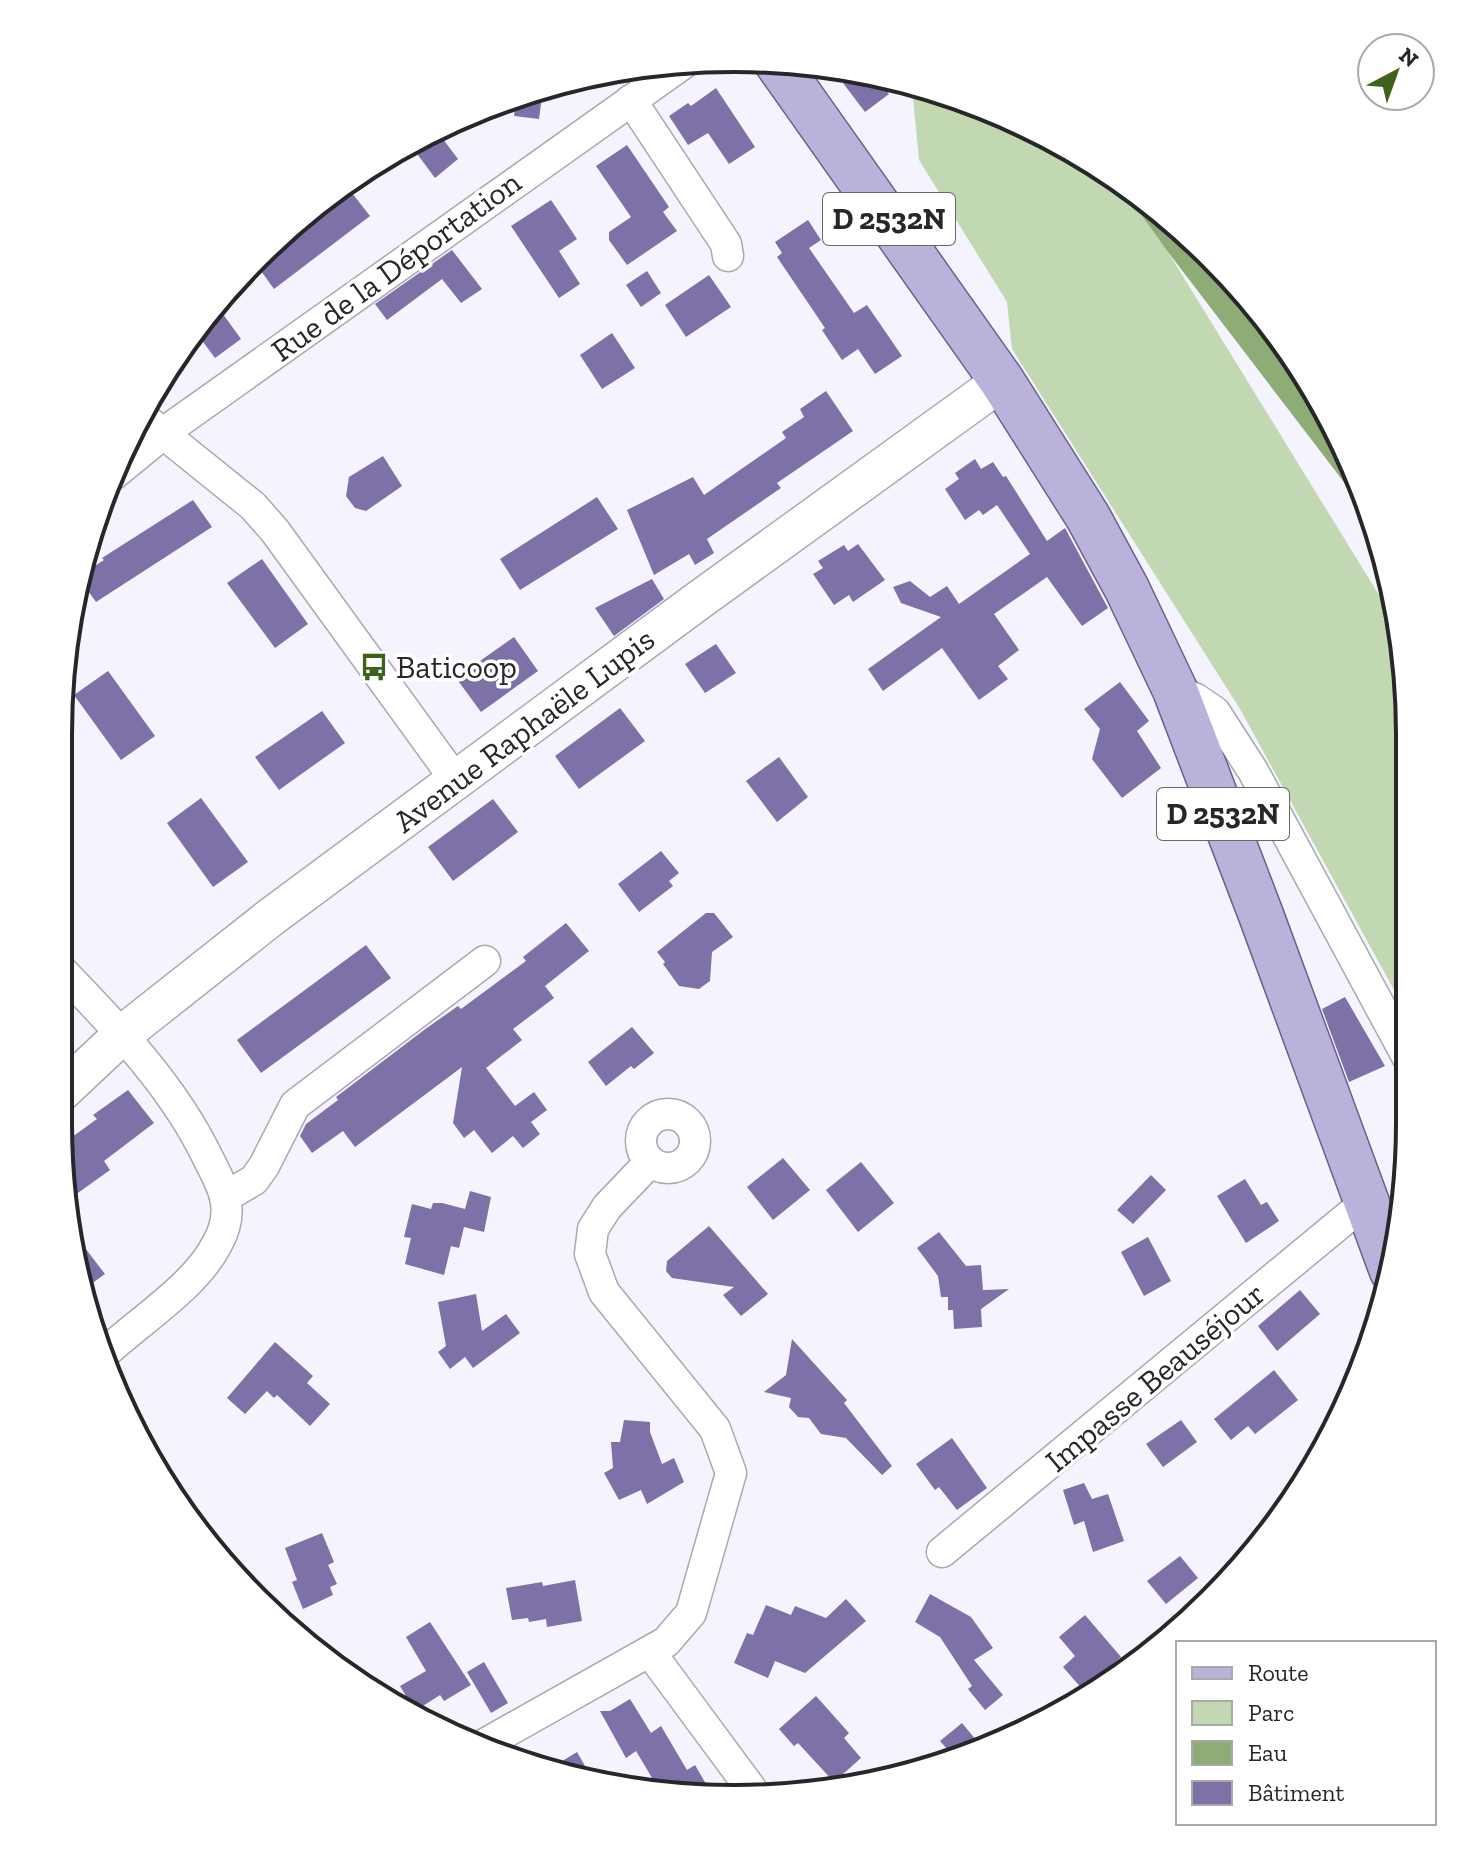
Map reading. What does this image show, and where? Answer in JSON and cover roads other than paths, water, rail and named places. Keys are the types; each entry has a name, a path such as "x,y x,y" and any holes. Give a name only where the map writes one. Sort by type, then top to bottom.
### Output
{"main road":[{"name":"D 2532N","path":"785,74 1002,381 1088,517 1127,589 1175,690 1384,1248"}],"street":[{"name":"Rue de la Déportation","path":"132,460 449,228 665,76"},
{"path":"631,100 726,244 728,256"},
{"name":"Avenue Raphaële Lupis","path":"72,1073 271,917 669,622 1002,381"},
{"path":"150,423 253,506 275,531 457,782"},
{"path":"1175,690 1215,712 1253,771 1396,1036"},
{"path":"225,1197 254,1180 295,1105 485,961"},
{"path":"72,981 123,1034 196,1134 225,1197 227,1215 215,1248 180,1288 111,1348"},
{"path":"493,1739 666,1642 691,1613 731,1473 715,1429 604,1292 590,1254 593,1229 607,1207 650,1162"},
{"name":"Impasse Beauséjour","path":"942,1552 1367,1201"},
{"path":"650,1652 748,1785"}],"water":[{"path":"1137,209 1202,266 1259,331 1307,403 1349,488"}],"place":[{"name":"Baticoop","path":"374,667"}]}
